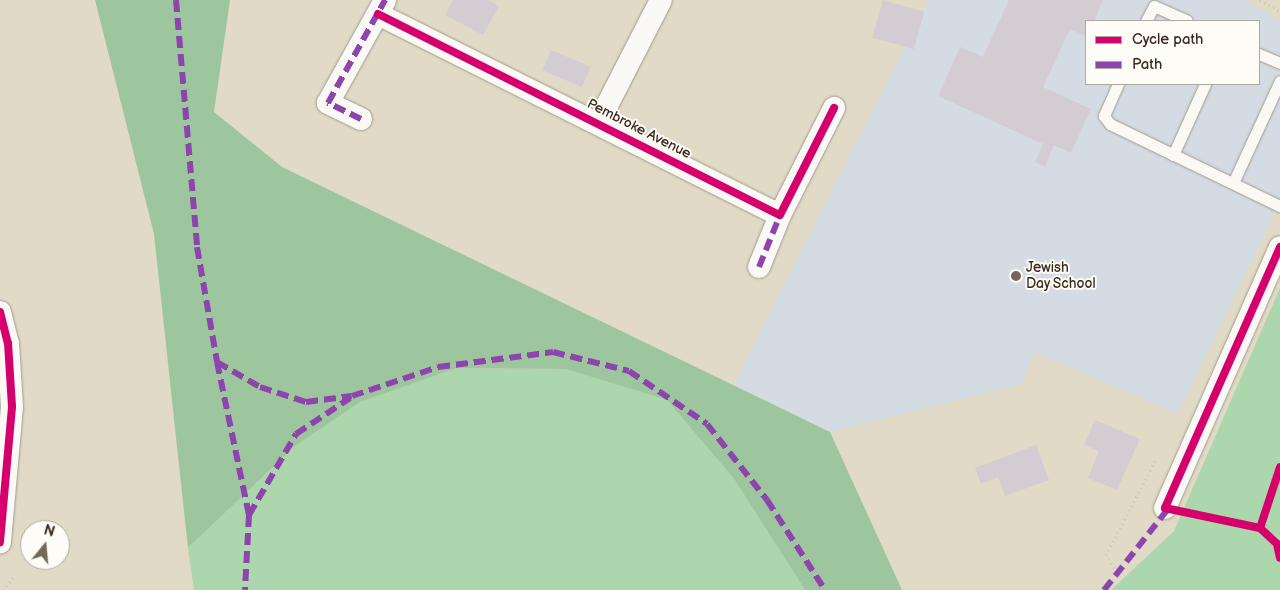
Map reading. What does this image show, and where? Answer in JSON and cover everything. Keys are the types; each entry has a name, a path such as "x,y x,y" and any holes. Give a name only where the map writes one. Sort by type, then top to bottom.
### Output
{"street":[{"path":"598,123 661,0"},
{"name":"Pembroke Avenue","path":"361,119 328,103 381,7 598,123 780,215"},
{"path":"759,267 780,215 834,108"},
{"path":"1165,508 1280,247"},
{"path":"0,312 8,343 12,407 0,542"}],"lane":[{"path":"1147,20 1154,6 1185,20"},
{"path":"1260,54 1280,63"},
{"path":"1233,183 1280,81"},
{"path":"1118,85 1104,116 1110,124 1280,206"},
{"path":"1173,155 1206,85"}],"path":[{"path":"1260,0 1280,11"},
{"path":"3,590 13,577"}],"shaded area":[{"name":"Jewish Day School","path":"929,0 1246,0 1280,21 1280,201 1178,414 1034,352 1022,384 830,432 732,387"}],"green space":[{"path":"95,0 230,0 214,112 282,167 830,432 902,590 805,590 734,479 667,400 566,369 457,368 360,402 295,446 188,548 154,234"},
{"path":"1280,288 1280,590 1111,590 1174,531"},
{"path":"457,368 567,369 667,400 734,479 805,590 194,590 188,548 295,446 359,402"}],"building":[{"path":"453,0 488,0 499,6 483,35 445,15"},
{"path":"883,0 924,12 914,49 872,37"},
{"path":"1009,0 1103,0 1094,20 1085,20 1085,36 1070,29 1043,87 1091,109 1071,153 1054,145 1045,167 1035,162 1043,144 938,96 960,47 983,57"},
{"path":"551,50 591,67 582,87 542,70"},
{"path":"1095,420 1140,439 1117,490 1088,478 1099,451 1084,445"},
{"path":"1036,445 1049,480 1005,496 998,477 981,484 975,468"}],"marked path":[{"path":"176,0 197,247 217,362 260,387 306,402 352,396 438,367 553,352 629,371 707,424 767,500 825,590"},
{"path":"361,119 328,103 385,0"},
{"path":"759,267 780,215"},
{"path":"217,362 249,515 245,590"},
{"path":"249,515 296,434 350,398"},
{"path":"1104,590 1168,509"}],"cycle path":[{"path":"378,14 780,215 834,108"},
{"path":"1280,247 1165,508 1260,528 1277,544 1280,558"},
{"path":"0,312 8,343 12,407 0,542"},
{"path":"1260,528 1280,467"}],"place":[{"name":"Jewish Day School","path":"1016,276"}]}
